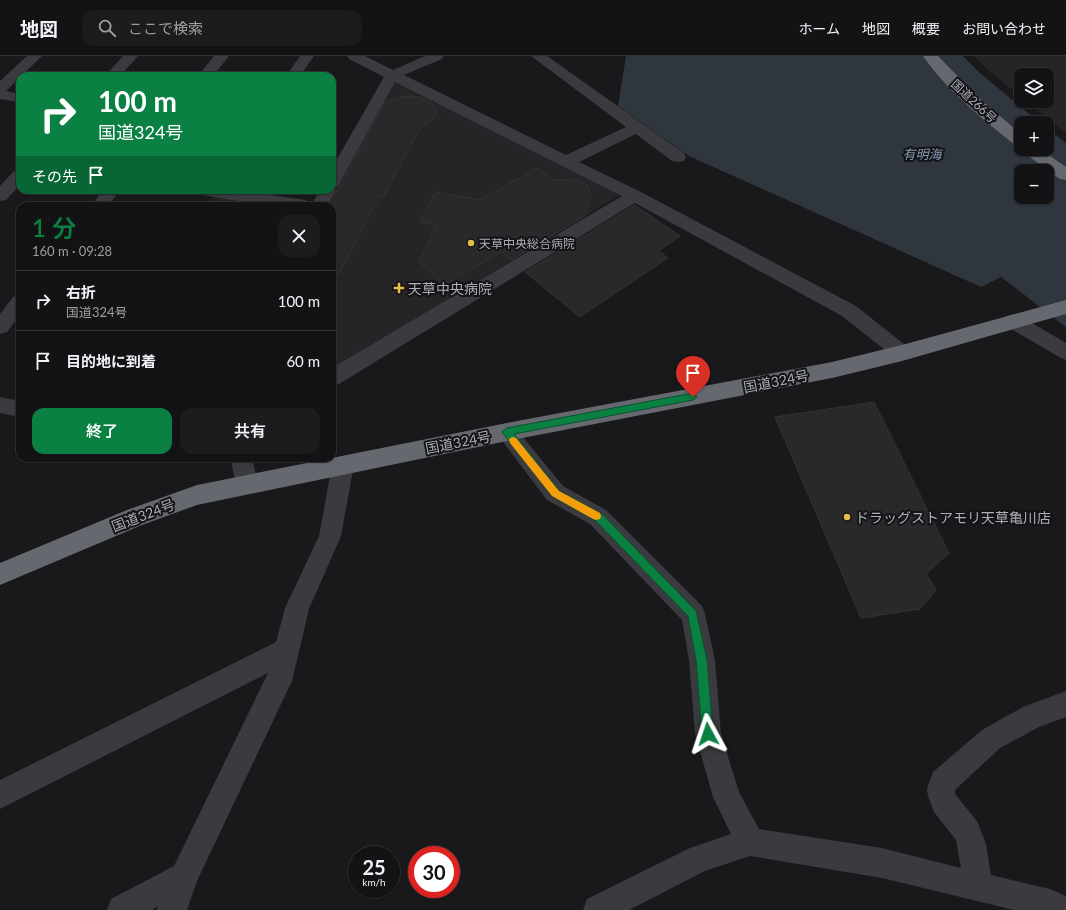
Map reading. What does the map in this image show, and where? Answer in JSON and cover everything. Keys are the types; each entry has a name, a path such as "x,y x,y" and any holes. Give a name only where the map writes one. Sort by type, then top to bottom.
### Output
{"highway":[{"name":"国道266号","path":"930,56 946,76 989,116 1014,136"},
{"path":"1040,156 1066,175"},
{"name":"国道324号","path":"0,574 135,517 197,495 507,432 832,370 902,353 1066,307"}],"street":[{"path":"18,72 35,56"},
{"path":"116,72 131,56"},
{"path":"208,72 222,56"},
{"path":"296,72 307,56"},
{"path":"354,56 635,196 849,312 902,353"},
{"path":"336,175 392,75 437,56"},
{"path":"538,56 678,156"},
{"path":"0,89 16,74"},
{"path":"0,95 16,97"},
{"path":"566,162 637,127"},
{"path":"0,196 16,178"},
{"path":"102,202 109,194"},
{"path":"233,194 281,202"},
{"path":"336,376 635,196"},
{"path":"0,327 16,307"},
{"path":"1018,320 1066,352"},
{"path":"0,405 16,408"},
{"path":"507,432 555,494 598,517 693,614 702,660 708,734 727,797 750,842"},
{"path":"243,462 247,484"},
{"path":"172,910 184,876 279,681 296,608 330,536 343,465"},
{"path":"0,795 287,650"},
{"path":"978,886 975,856 967,831 942,799 940,790 943,782 991,739 1032,716 1066,704"},
{"path":"598,910 700,858 750,842 882,862 1050,904 1064,910"},
{"path":"122,910 184,876"}],"shaded area":[{"path":"974,56 1066,56 1066,133 1054,123 1054,116 1045,116 1035,108 1054,108 1054,68 1014,68 1014,91 989,71"},
{"name":"天草中央病院","path":"395,80 620,195 336,369 336,202 328,202 333,194 336,194 336,188"},
{"path":"214,196 251,202 210,202"}],"water":[{"name":"有明海","path":"626,56 963,56 979,72 1014,101 1014,108 1022,108 1032,116 1014,116 1014,156 1054,156 1054,134 1066,143 1066,327 1001,277 981,287 689,156 618,106"}],"building":[{"path":"400,97 419,97 433,104 436,110 435,116 431,121 420,128 384,197 379,197 336,279 336,202 332,202 332,200 385,103"},
{"name":"天草中央総合病院","path":"537,168 553,180 579,180 586,184 591,194 585,216 511,260 501,252 444,285 419,262 436,225 420,222 435,192 480,200"},
{"path":"635,205 680,236 659,251 668,258 580,317 525,272"},
{"path":"874,402 949,553 926,574 936,590 920,609 861,618 775,417"}],"slow traffic":[{"path":"513,440 555,494 596,516"}],"place":[{"name":"天草中央総合病院","path":"471,243"},
{"name":"天草中央病院","path":"399,288"},
{"name":"ドラッグストアモリ天草亀川店","path":"847,517"}],"route":[{"path":"693,397 507,432 555,494 598,517 693,614 702,660 708,734"}]}
